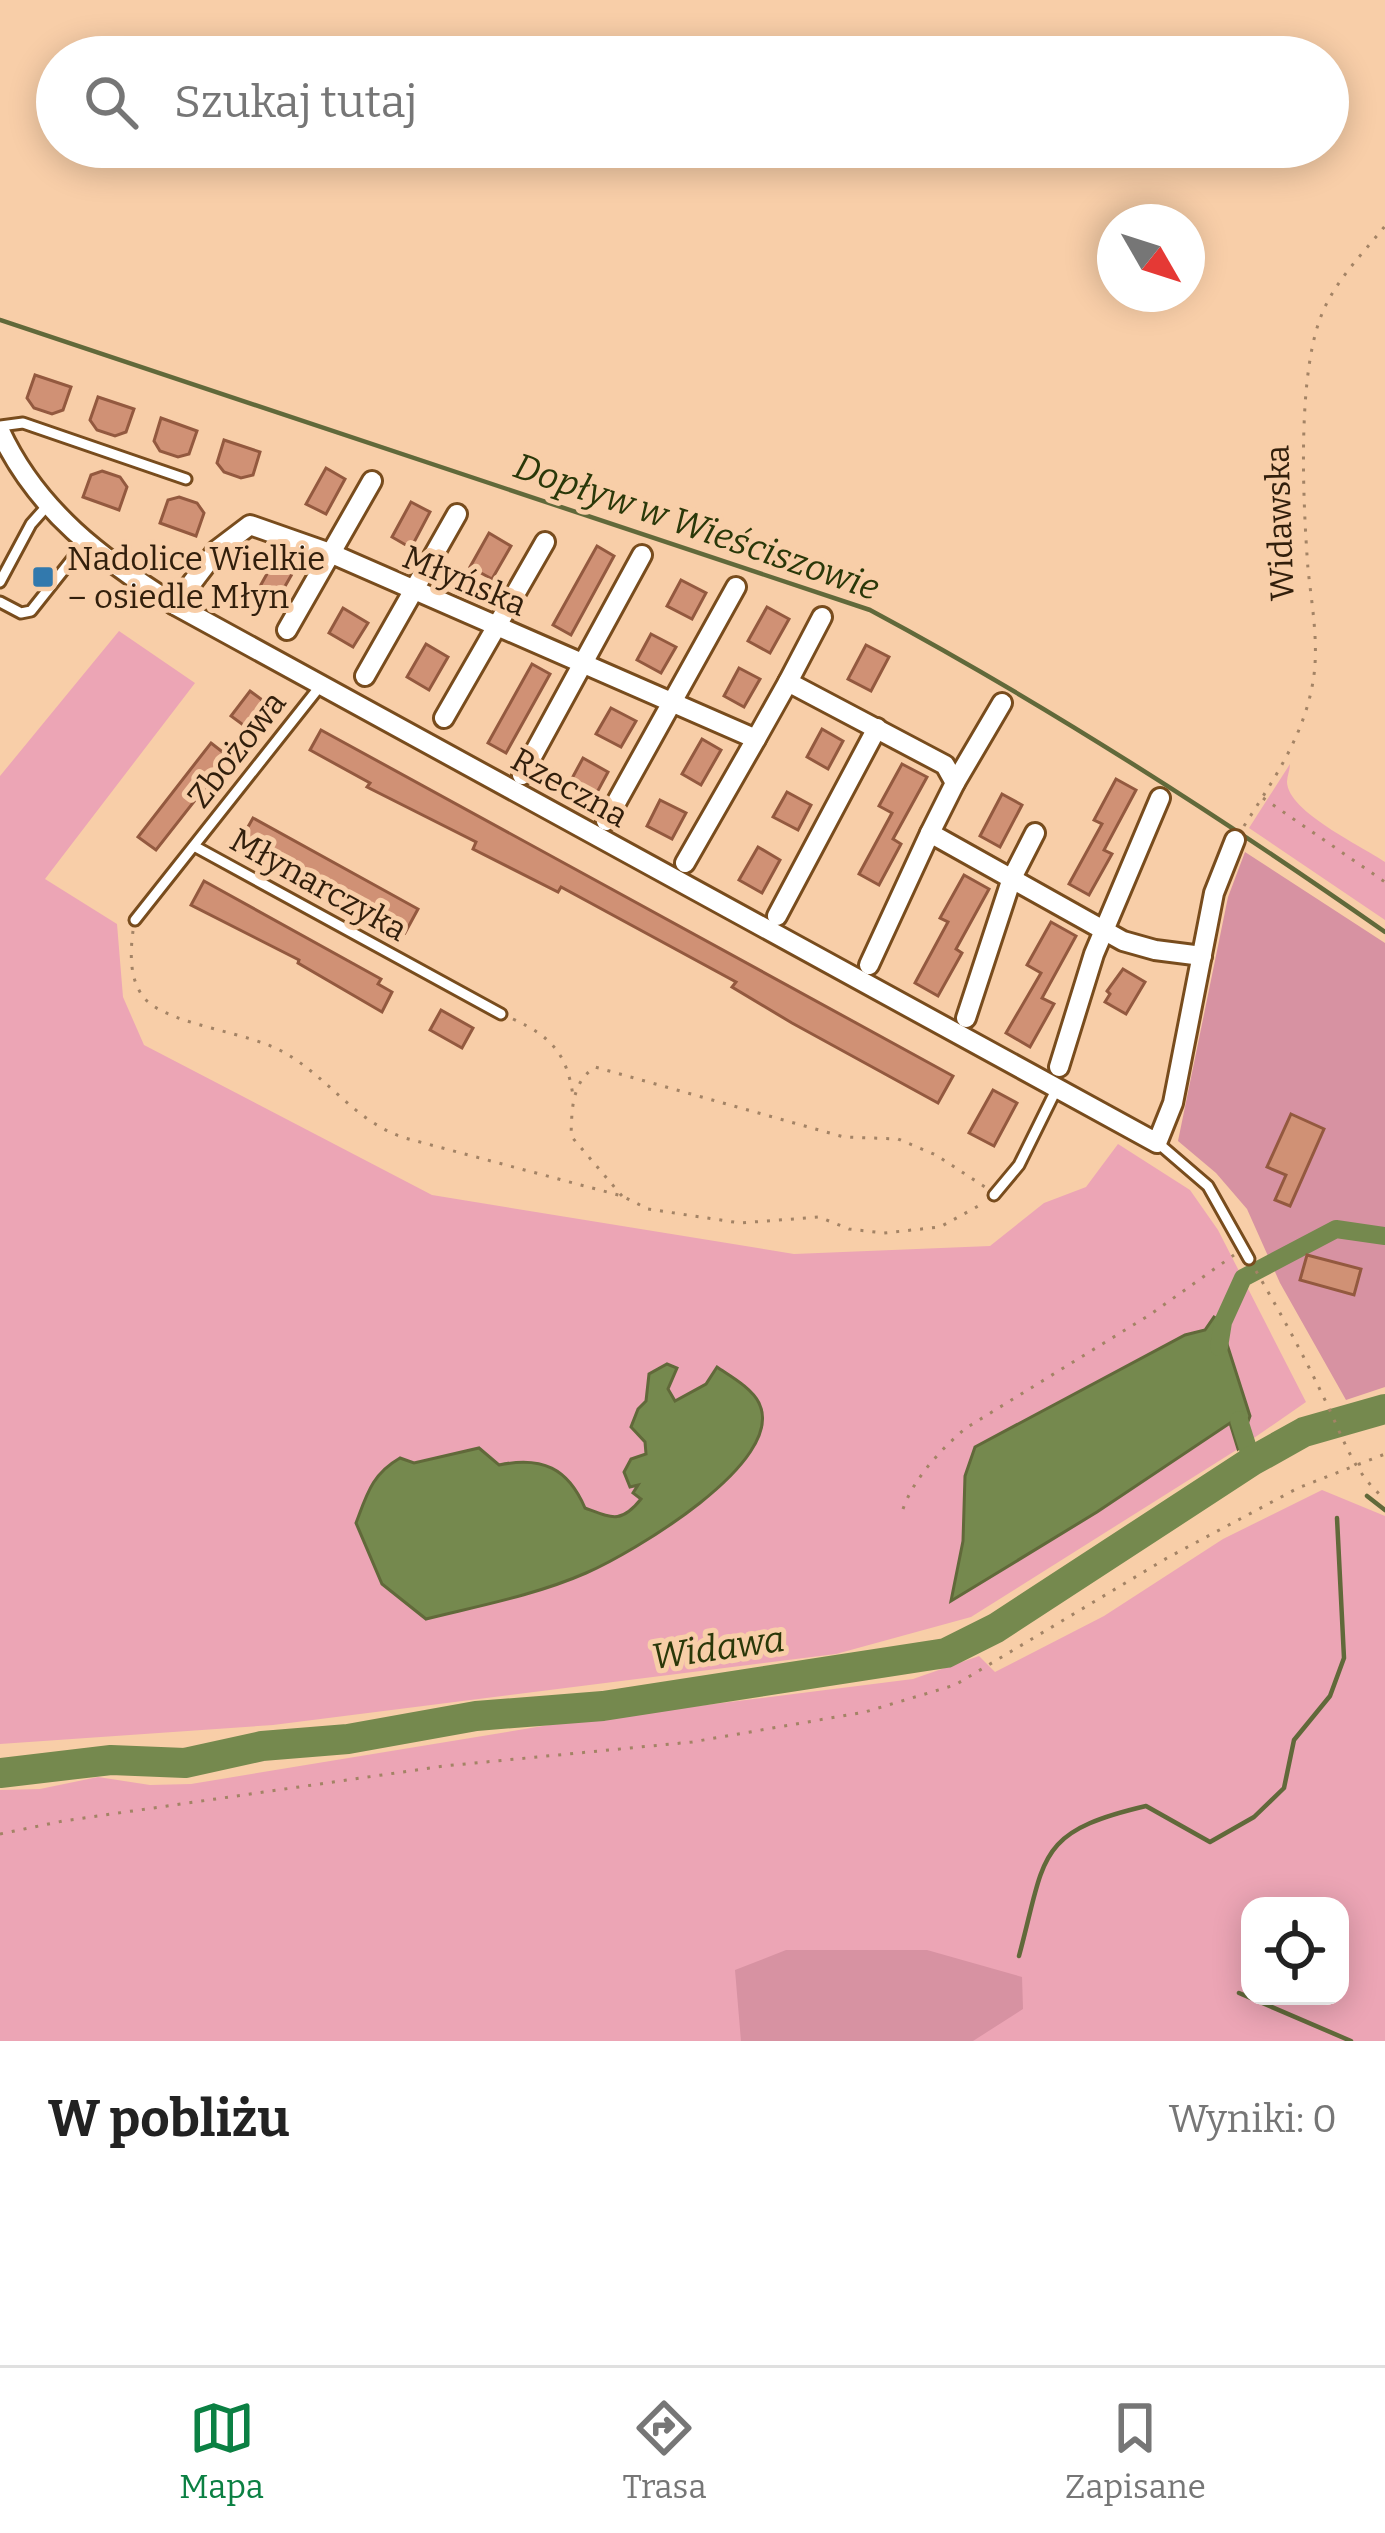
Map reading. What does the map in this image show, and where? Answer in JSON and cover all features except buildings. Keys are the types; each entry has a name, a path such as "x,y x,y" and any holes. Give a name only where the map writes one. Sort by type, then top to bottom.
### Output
{"street":[{"name":"Rzeczna","path":"0,428 10,454 47,506 85,543 175,604 1156,1143"},
{"path":"286,630 372,481"},
{"path":"365,676 457,514"},
{"name":"Młyńska","path":"175,604 218,550 250,525 330,554 756,739"},
{"path":"444,718 545,542"},
{"path":"522,775 642,555"},
{"path":"607,821 736,587"},
{"path":"685,863 822,617"},
{"path":"788,682 945,765 955,783"},
{"path":"869,965 955,783 1002,703"},
{"path":"777,916 877,728"},
{"path":"1059,1067 1104,931 1160,798"},
{"path":"1156,1143 1173,1103 1214,893 1240,832"},
{"path":"930,833 1136,946 1202,956"},
{"path":"966,1018 1012,878 1035,833"}],"lane":[{"path":"0,428 23,423 186,479"},
{"path":"0,582 31,524 47,506"},
{"path":"0,602 21,613 31,611 85,543"},
{"name":"Zbożowa","path":"194,846 321,685"},
{"name":"Młynarczyka","path":"135,920 194,846 501,1014"},
{"path":"994,1195 1019,1165 1057,1088"},
{"path":"1156,1143 1208,1186 1246,1254"}],"path":[{"name":"Widawska","path":"1240,832 1285,761 1312,687 1315,649 1302,501 1308,370 1316,328 1343,277 1385,226"},
{"path":"1262,797 1385,882"},
{"path":"135,920 133,978 146,1000 166,1012 284,1052 385,1132 622,1196 664,1213 740,1223 819,1217 884,1233 940,1227 994,1195 936,1155 898,1138 844,1137 595,1067 573,1096"},
{"path":"501,1014 550,1041 569,1067 571,1136 622,1196"},
{"path":"903,1509 943,1448 966,1428 1246,1254"},
{"path":"1261,1279 1322,1393 1353,1465 1385,1499"},
{"path":"0,1834 445,1766 692,1742 865,1712 955,1685 1167,1558 1298,1488 1385,1454"}],"shaded area":[{"path":"119,631 195,683 45,879 117,924 123,997 144,1045 432,1195 794,1254 990,1246 1044,1203 1086,1187 1118,1144 1190,1190 1218,1230 1306,1402 971,1617 836,1654 273,1725 0,1744 0,776"},
{"path":"1290,764 1287,782 1300,805 1385,862 1385,920 1249,828"},
{"path":"1245,852 1385,943 1385,1387 1346,1400 1280,1283 1247,1209 1216,1173 1178,1141 1228,897"},
{"path":"1214,1317 1229,1325 1226,1341 1250,1416 1246,1427 1250,1439 1238,1449 1230,1423 951,1601 963,1541 965,1476 975,1447 1185,1335 1205,1330"},
{"path":"667,1364 677,1368 668,1389 675,1401 706,1384 717,1367 746,1387 759,1403 762,1426 750,1452 700,1503 607,1563 507,1599 426,1619 382,1584 356,1523 377,1478 400,1458 414,1463 479,1448 499,1465 528,1462 552,1468 570,1483 585,1508 609,1516 628,1512 641,1499 633,1493 638,1485 630,1487 624,1472 631,1459 646,1454 645,1442 631,1427 646,1401 649,1374"},
{"path":"1322,1490 1385,1516 1385,2041 0,2041 0,1790 40,1789 98,1777 150,1785 191,1784 561,1723 913,1679 979,1656 995,1672 1104,1616 1223,1539"},
{"path":"786,1950 927,1950 1022,1977 1023,2009 973,2041 741,2041 735,1970"}],"waterway":[{"name":"Dopływ w Wieściszowie","path":"0,320 870,610 1132,764 1385,932"},
{"path":"1219,1347 1223,1322 1243,1278 1336,1229 1385,1236"},
{"name":"Widawa","path":"0,1773 111,1760 185,1763 262,1746 348,1739 476,1716 603,1706 946,1653 996,1628 1304,1432 1385,1409"},
{"path":"1239,1420 1252,1461"},
{"path":"1367,1496 1385,1510"},
{"path":"1019,1956 1042,1871 1051,1853 1083,1826 1146,1806 1210,1842 1254,1817 1284,1788 1294,1740 1330,1696 1344,1658 1337,1518"},
{"path":"1239,1993 1351,2041"}],"place":[{"name":"Nadolice Wielkie – osiedle Młyn","path":"43,577"}]}
